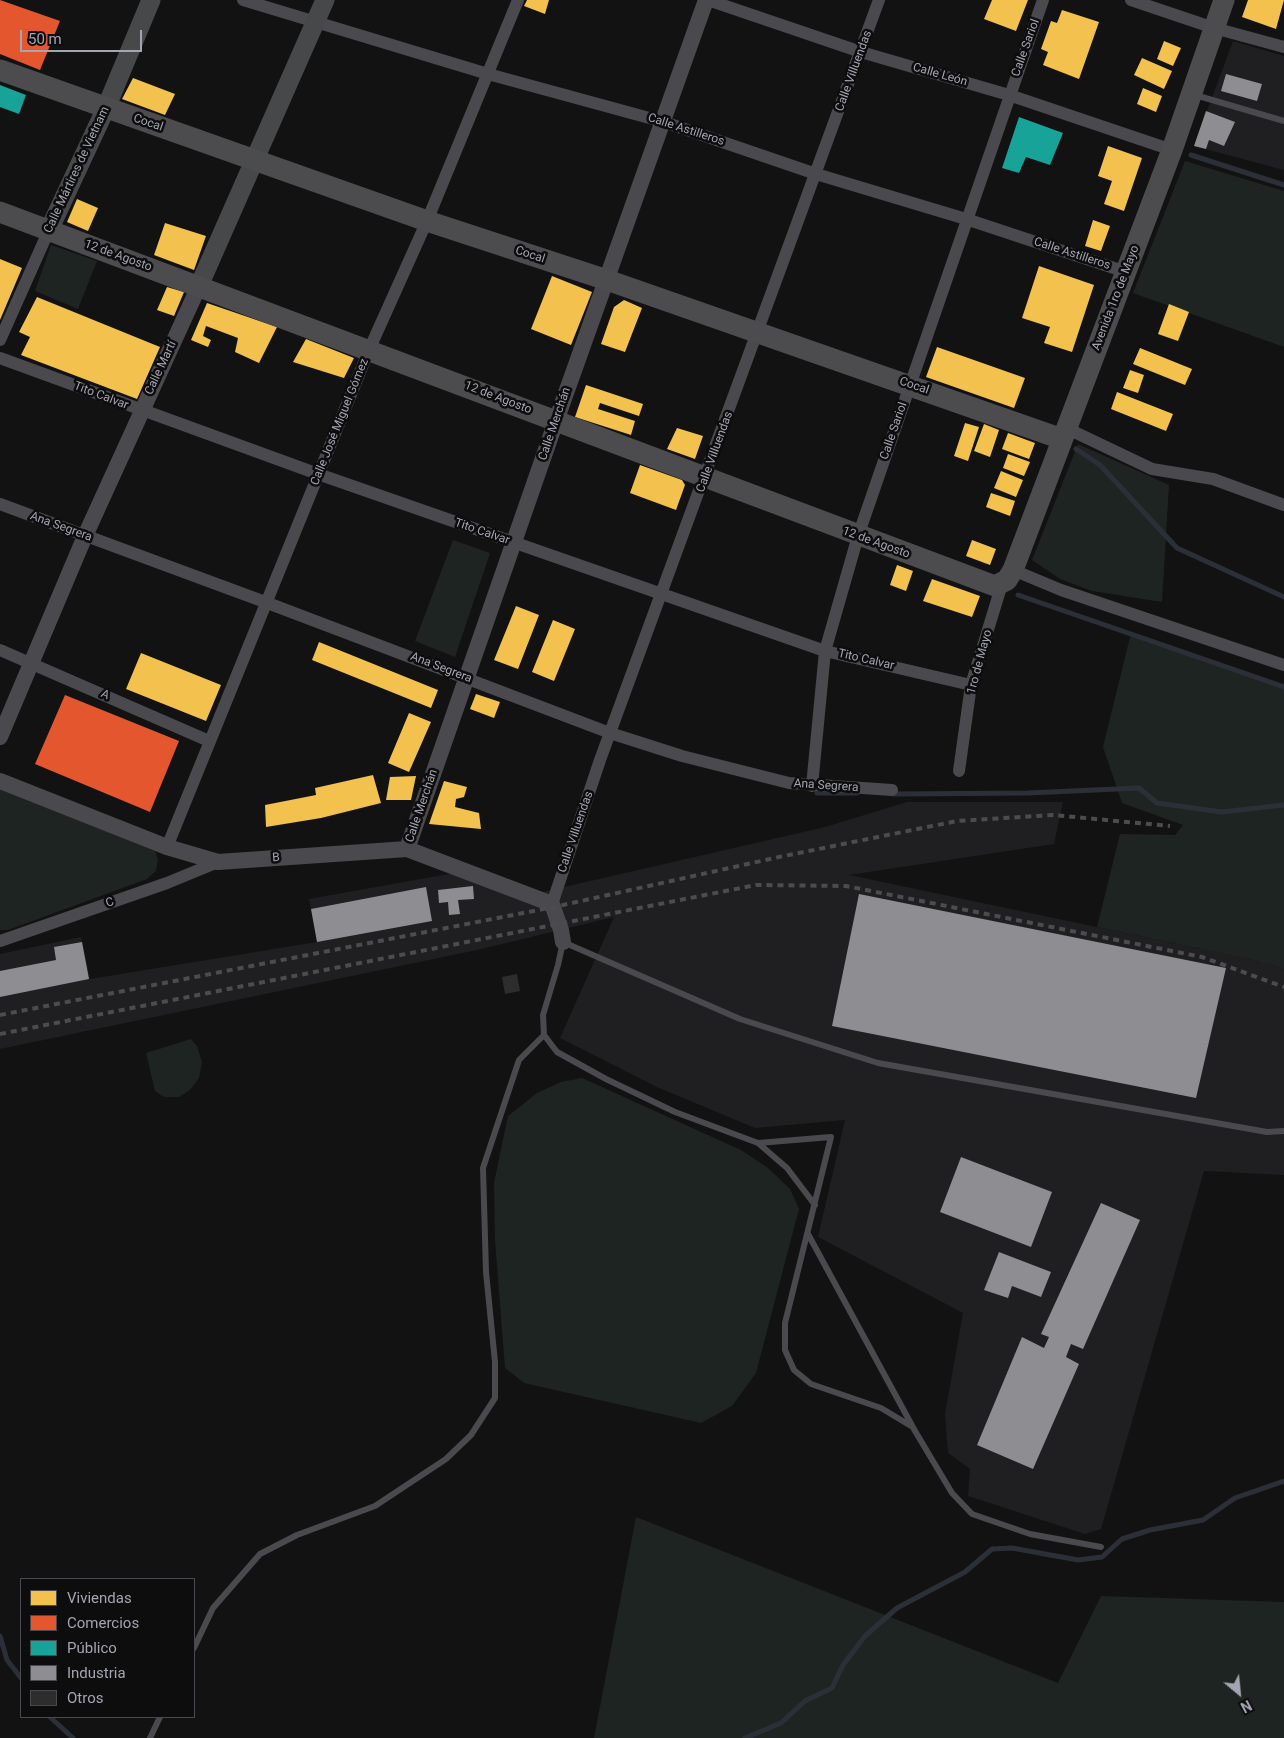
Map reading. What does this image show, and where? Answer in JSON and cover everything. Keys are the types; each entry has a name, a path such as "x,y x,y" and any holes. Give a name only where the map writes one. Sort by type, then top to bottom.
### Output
{"main road":[{"name":"Calle Mártires de Vietnam","path":"49,230 106,108 151,0"},
{"name":"Calle Martí","path":"200,286 325,0"},
{"name":"Avenida 1ro de Mayo","path":"1003,580 1064,433 1126,272 1172,150 1224,0"},
{"name":"Cocal","path":"0,70 427,221 607,280 758,334 910,385 1064,433"},
{"name":"12 de Agosto","path":"0,212 858,536 1003,580"}],"street":[{"name":"Calle Astilleros","path":"243,0 316,20 488,74 664,122 816,174 966,219 1126,272"},
{"name":"Calle José Miguel Gómez","path":"167,847 369,350 427,221 518,0"},
{"name":"Calle León","path":"707,0 861,52 1009,95 1172,150"},
{"name":"Calle Merchán","path":"407,849 556,421 707,0"},
{"name":"Calle Villuendas","path":"553,906 610,733 879,0"},
{"name":"Calle Sariol","path":"812,786 825,651 858,536 1043,0"},
{"path":"1131,0 1214,28 1284,47"},
{"name":"Calle Mártires de Vietnam","path":"0,340 49,230"},
{"name":"Calle Martí","path":"0,737 86,536 200,286"},
{"name":"Tito Calvar","path":"0,358 141,412 825,651 971,686"},
{"name":"Cocal","path":"1064,433 1152,469 1213,479 1284,505"},
{"name":"Ana Segrera","path":"0,504 610,733 690,758 789,783 892,790"},
{"name":"12 de Agosto","path":"1003,580 1062,590 1284,665"},
{"name":"1ro de Mayo","path":"959,771 971,686 1003,580"},
{"name":"A","path":"0,650 209,741"},
{"name":"B","path":"0,781 167,847 218,862 407,849 553,906"},
{"name":"C","path":"0,940 167,883 218,862"},
{"path":"553,906 563,942"}],"lane":[{"path":"1191,94 1284,121"},
{"path":"815,1205 787,1168 758,1143 675,1112 606,1079 556,1052 544,1035 544,1015 563,942 740,1020 878,1063 1267,1132 1284,1131"},
{"path":"195,1646 213,1608 260,1554 297,1535 375,1506 446,1459 471,1435 495,1398 495,1362 486,1272 483,1168 520,1060 544,1035"},
{"path":"758,1143 831,1137 785,1323 785,1350 794,1370 810,1384 881,1408 912,1426"},
{"path":"808,1234 912,1426 952,1493 972,1514 1030,1534 1101,1547"},
{"path":"150,1738 160,1718"}],"shaded area":[{"path":"1233,41 1284,56 1284,170 1194,146"},
{"path":"1185,161 1284,191 1284,347 1133,293"},
{"path":"51,245 97,261 78,309 35,291"},
{"path":"1078,444 1169,485 1162,602 1092,591 1060,579 1032,560"},
{"path":"453,540 490,553 455,657 415,641"},
{"path":"1131,633 1284,687 1284,970 1272,964 1097,927 1120,834 1175,835 1183,825 1122,803 1103,747"},
{"path":"0,786 155,851 158,860 156,871 147,879 8,930 0,930"},
{"path":"907,802 1063,802 1054,844 849,875 1273,964 1284,970 1284,1175 1204,1171 1101,1529 1085,1534 968,1496 970,1469 948,1453 945,1414 963,1313 818,1237 845,1120 755,1128 657,1087 560,1038 614,917 477,950 0,1049 0,954 81,937 90,979 317,942 309,899 460,872 525,896 825,827"},
{"path":"191,1039 197,1046 202,1062 199,1078 190,1090 179,1097 164,1097 155,1091 146,1053"},
{"path":"582,1078 741,1150 768,1168 790,1189 799,1209 756,1373 732,1406 701,1423 524,1383 505,1368 495,1240 494,1183 508,1116 537,1093 561,1082"},
{"path":"636,1517 1058,1683 1101,1596 1284,1602 1284,1738 594,1738"}],"building: Viviendas":[{"path":"527,0 549,0 545,14 524,6"},
{"path":"992,0 1028,0 1016,31 984,19"},
{"path":"1248,0 1284,0 1276,29 1242,17"},
{"path":"1062,10 1099,22 1079,79 1043,65 1048,52 1041,49 1051,21 1057,23"},
{"path":"1164,41 1181,48 1173,66 1157,59"},
{"path":"1142,58 1172,71 1164,89 1134,75"},
{"path":"133,78 175,94 165,115 122,99"},
{"path":"1143,88 1162,96 1156,112 1137,104"},
{"path":"1108,146 1142,158 1124,211 1104,204 1112,181 1098,176"},
{"path":"77,199 98,208 88,231 67,222"},
{"path":"1093,220 1110,226 1101,251 1085,246"},
{"path":"165,223 206,236 194,270 154,255"},
{"path":"0,259 22,268 0,320"},
{"path":"1039,266 1094,285 1072,352 1044,343 1050,327 1022,318"},
{"path":"552,276 592,292 571,345 531,329"},
{"path":"167,287 184,292 174,316 157,310"},
{"path":"37,297 160,347 137,399 21,355 30,337 19,332"},
{"path":"624,300 642,308 625,352 601,344 614,307"},
{"path":"207,303 277,327 259,363 235,352 238,338 206,326 203,336 211,340 208,347 191,340"},
{"path":"1169,304 1189,312 1178,341 1158,334"},
{"path":"306,339 354,358 344,378 293,362"},
{"path":"937,347 1025,378 1014,408 926,377"},
{"path":"1140,348 1192,369 1185,385 1133,364"},
{"path":"1130,370 1144,375 1138,393 1123,388"},
{"path":"586,385 643,404 639,416 600,403 598,409 635,421 631,435 575,417"},
{"path":"1117,392 1173,414 1166,431 1111,409"},
{"path":"965,423 979,427 968,461 954,456"},
{"path":"984,424 999,430 990,457 974,451"},
{"path":"677,428 703,436 695,459 667,449"},
{"path":"1008,433 1035,443 1029,459 1002,449"},
{"path":"1008,454 1030,462 1024,476 1003,468"},
{"path":"640,465 682,480 685,485 676,510 630,493"},
{"path":"1001,471 1023,480 1016,497 994,488"},
{"path":"991,493 1015,501 1010,516 986,507"},
{"path":"972,540 996,549 990,565 966,556"},
{"path":"897,565 913,571 906,591 890,585"},
{"path":"932,579 980,596 972,617 923,601"},
{"path":"516,606 539,615 518,669 494,660"},
{"path":"553,620 575,629 554,681 532,672"},
{"path":"319,642 438,690 431,708 312,660"},
{"path":"141,653 221,685 206,721 126,689"},
{"path":"476,694 500,702 494,718 470,709"},
{"path":"409,713 431,722 409,772 388,763"},
{"path":"373,775 381,803 321,818 266,827 265,805 316,795 315,788"},
{"path":"416,776 411,800 386,800 390,777"},
{"path":"444,781 467,787 464,797 456,799 455,807 479,813 481,829 429,824"}],"building: Comercios":[{"path":"0,0 60,21 40,70 0,54"},
{"path":"65,695 179,741 150,812 35,764"}],"building: Público":[{"path":"0,85 26,95 19,114 0,107"},
{"path":"1019,117 1063,133 1050,165 1026,157 1019,173 1002,168"}],"building: Industria":[{"path":"1226,74 1262,84 1257,101 1221,91"},
{"path":"1206,111 1235,122 1224,146 1209,140 1206,149 1194,146"},
{"path":"473,886 474,899 458,900 460,914 449,915 448,902 439,903 438,890"},
{"path":"426,887 432,921 317,942 311,909"},
{"path":"859,894 1226,968 1196,1098 832,1026"},
{"path":"82,942 89,979 0,997 0,971 56,960 54,947"},
{"path":"961,1157 1052,1192 1031,1247 940,1212"},
{"path":"1101,1203 1140,1220 1083,1349 1071,1344 1066,1357 1079,1364 1033,1469 977,1445 1022,1337 1044,1348 1049,1337 1041,1334"},
{"path":"999,1252 1051,1272 1041,1297 1012,1286 1008,1298 984,1290"}],"building: Otros":[{"path":"517,974 520,991 505,994 502,977"}],"waterway":[{"path":"1191,155 1284,185"},
{"path":"1076,449 1100,465 1177,548 1284,597"},
{"path":"1018,595 1284,687"},
{"path":"893,794 1028,793 1139,788 1157,803 1222,812 1284,805"},
{"path":"817,793 857,793"},
{"path":"745,1738 781,1723 805,1701 832,1688 843,1665 865,1636 897,1608 965,1572 992,1549 1012,1548 1078,1560 1102,1557 1122,1539 1150,1530 1203,1520 1235,1498 1284,1481"},
{"path":"0,1636 7,1660 20,1677"},
{"path":"51,1718 73,1738"}],"railway":[{"path":"0,1015 554,907 779,857 957,821 1053,815 1170,826"},
{"path":"0,1034 756,885 846,886 1202,957 1284,987"}]}
